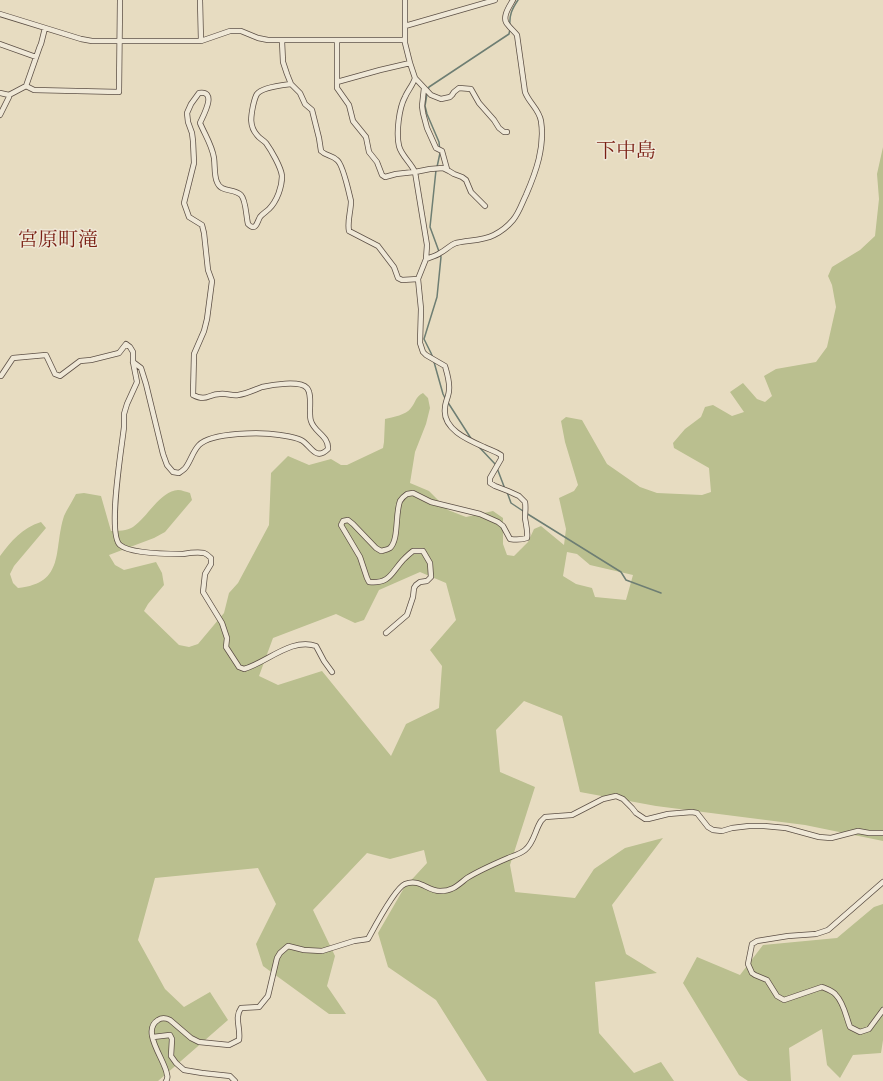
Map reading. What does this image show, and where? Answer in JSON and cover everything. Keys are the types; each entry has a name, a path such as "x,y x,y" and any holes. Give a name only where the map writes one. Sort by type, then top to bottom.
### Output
{"street":[{"path":"26,86 34,90 119,92 120,0"},
{"path":"200,0 200,41"},
{"path":"405,0 405,40 415,78 433,96 438,98 445,99 451,96 459,88 470,89 499,128 504,132 507,132"},
{"path":"405,26 495,0"},
{"path":"426,259 440,254 453,244 486,238 502,230 510,224 517,215 533,179 540,155 542,127 538,113 525,92 517,35 506,22 506,15 513,0"},
{"path":"0,14 81,39 92,40 200,41 230,31 241,31 258,38 268,40 405,40"},
{"path":"0,93 9,95 26,86 45,28"},
{"path":"282,40 283,62 291,84 300,93 305,104 312,110 321,151 327,156 336,159 341,164 351,202 348,226 350,231 378,246 394,267 398,278 402,280 418,280"},
{"path":"337,40 338,91 349,105 354,121 366,137 369,152 376,160 382,176 385,177 432,169 447,169 464,178 470,192 485,206"},
{"path":"0,44 21,50 36,57"},
{"path":"337,82 410,63"},
{"path":"386,633 408,615 416,585 432,578 430,563 422,551 412,551 402,560 388,578 383,581 369,582 360,557 344,531 342,525 343,521 348,520 353,524 376,548 381,551 387,550 391,547 396,538 397,519 401,500 407,494 413,493 431,502 480,514 498,522 503,526 510,539 522,540 527,538 528,532 525,516 526,502 519,496 490,483 490,478 501,459 500,456 496,452 484,448 461,436 453,430 447,422 444,409 450,389 445,366 426,355 423,352 420,343 421,309 418,280 426,259 426,245 414,172 400,147 399,125 402,103 415,78"},
{"path":"133,362 141,368 163,454 167,465 173,472 180,472 186,467 194,451 202,442 235,434 272,434 302,440 314,452 326,452 328,449 327,440 312,425 310,420 308,389 305,387 296,384 286,384 264,387 237,396 219,393 204,398 199,398 193,395 194,354 206,325 212,281 208,270 202,225 189,217 184,202 194,163 193,141 187,113 198,93 201,92 207,94 207,107 200,123 212,150 216,182 223,189 240,194 244,199 248,224 253,227 256,225 261,215 272,205 279,192 282,178 281,171 266,143 257,135 253,128 251,119 256,95 264,89 291,84"},
{"path":"424,88 422,106 423,113 436,148 442,151 447,169"},
{"path":"0,115 9,95"},
{"path":"0,376 2,376 13,358 46,354 55,374 60,376 80,362 119,353 126,344 130,347 133,352 133,362 137,382 124,414 124,427 116,497 115,533 118,544 141,552 176,554 204,553 209,555 211,558 211,564 205,574 203,592 222,623 226,638 226,647 239,667 244,669 253,667 288,647 311,644 316,646 332,672"},
{"path":"166,1081 168,1075 155,1046 151,1029 154,1023 159,1019 166,1018 170,1020 191,1038 199,1042 229,1046 239,1040 240,1034 237,1020 238,1012 241,1008 259,1007 268,996 277,958 288,946 304,950 322,951 354,941 368,939 384,910 400,888 405,884 416,882 432,890 440,891 455,888 467,878 525,850 533,840 541,821 545,817 572,815 603,799 616,796 623,799 636,813 645,819 668,814 686,812 696,813 708,827 713,830 722,831 732,828 764,826 786,828 819,837 831,838 858,831 883,833"},
{"path":"883,882 828,930 816,934 757,940 752,944 748,964 752,973 767,980 777,996 784,1000 822,987 836,994 850,1027 860,1032 869,1029 883,1010"},
{"path":"153,1037 170,1035 172,1039 171,1056 184,1070 230,1076 235,1081"}],"green space":[{"path":"883,147 883,841 805,825 656,806 580,792 562,716 524,701 496,730 500,772 535,787 510,865 515,892 575,898 594,869 625,848 663,838 612,905 626,954 657,973 595,982 599,1033 634,1073 661,1062 674,1081 487,1081 436,1000 388,967 378,933 404,888 427,863 424,850 390,859 367,853 313,910 335,956 327,986 346,1014 329,1014 263,966 256,944 276,904 258,868 155,878 138,940 165,989 184,1007 210,992 228,1020 158,1081 0,1081 0,556 8,545 23,531 34,525 41,522 46,528 14,566 10,574 13,583 18,588 33,585 44,579 51,572 55,563 64,516 76,494 84,493 101,496 111,531 114,531 125,530 133,527 165,495 171,492 180,490 190,493 192,500 165,532 154,538 109,555 115,565 124,570 156,562 162,573 164,585 144,611 179,645 189,647 198,644 224,613 229,593 238,583 269,525 271,473 288,456 309,465 331,459 341,465 347,465 383,448 385,419 409,410 418,396 423,393 428,398 430,408 426,424 415,452 410,483 429,491 448,510 466,517 493,511 503,518 503,544 507,555 514,556 528,542 534,529 541,526 564,545 566,529 559,498 574,491 578,485 565,442 561,421 566,417 582,420 607,464 640,487 657,493 702,495 711,492 709,468 674,448 673,443 685,429 701,417 705,407 713,405 732,416 744,412 730,392 743,383 757,399 765,402 772,396 764,376 776,369 816,362 827,347 836,307 832,285 828,276 832,267 860,250 875,236 879,199 877,174","holes":["567,552 577,554 590,565 633,575 626,600 595,597 592,588 576,584 563,576","420,572 446,583 456,620 430,650 442,666 439,708 406,724 391,756 322,671 278,685 259,676 273,638 336,614 355,623 364,620 379,590"]},
{"path":"883,904 883,1040 881,1053 853,1055 840,1078 827,1065 822,1029 789,1048 791,1081 748,1081 739,1075 683,983 697,957 740,975 763,945 837,938 874,907"}],"waterway":[{"path":"510,26 511,12 518,0"},
{"path":"428,90 429,87 509,34 510,29"},
{"path":"427,94 425,106 439,142 440,153 437,167"},
{"path":"433,358 424,339 437,297 441,257 430,227 436,170"},
{"path":"434,362 445,398"},
{"path":"447,401 472,440"},
{"path":"479,447 496,465"},
{"path":"497,468 505,489"},
{"path":"507,492 511,503 523,511"},
{"path":"526,513 621,572 626,580 661,593"}],"district":[{"name":"下中島","path":"626,152"},
{"name":"宮原町滝","path":"58,241"}]}
